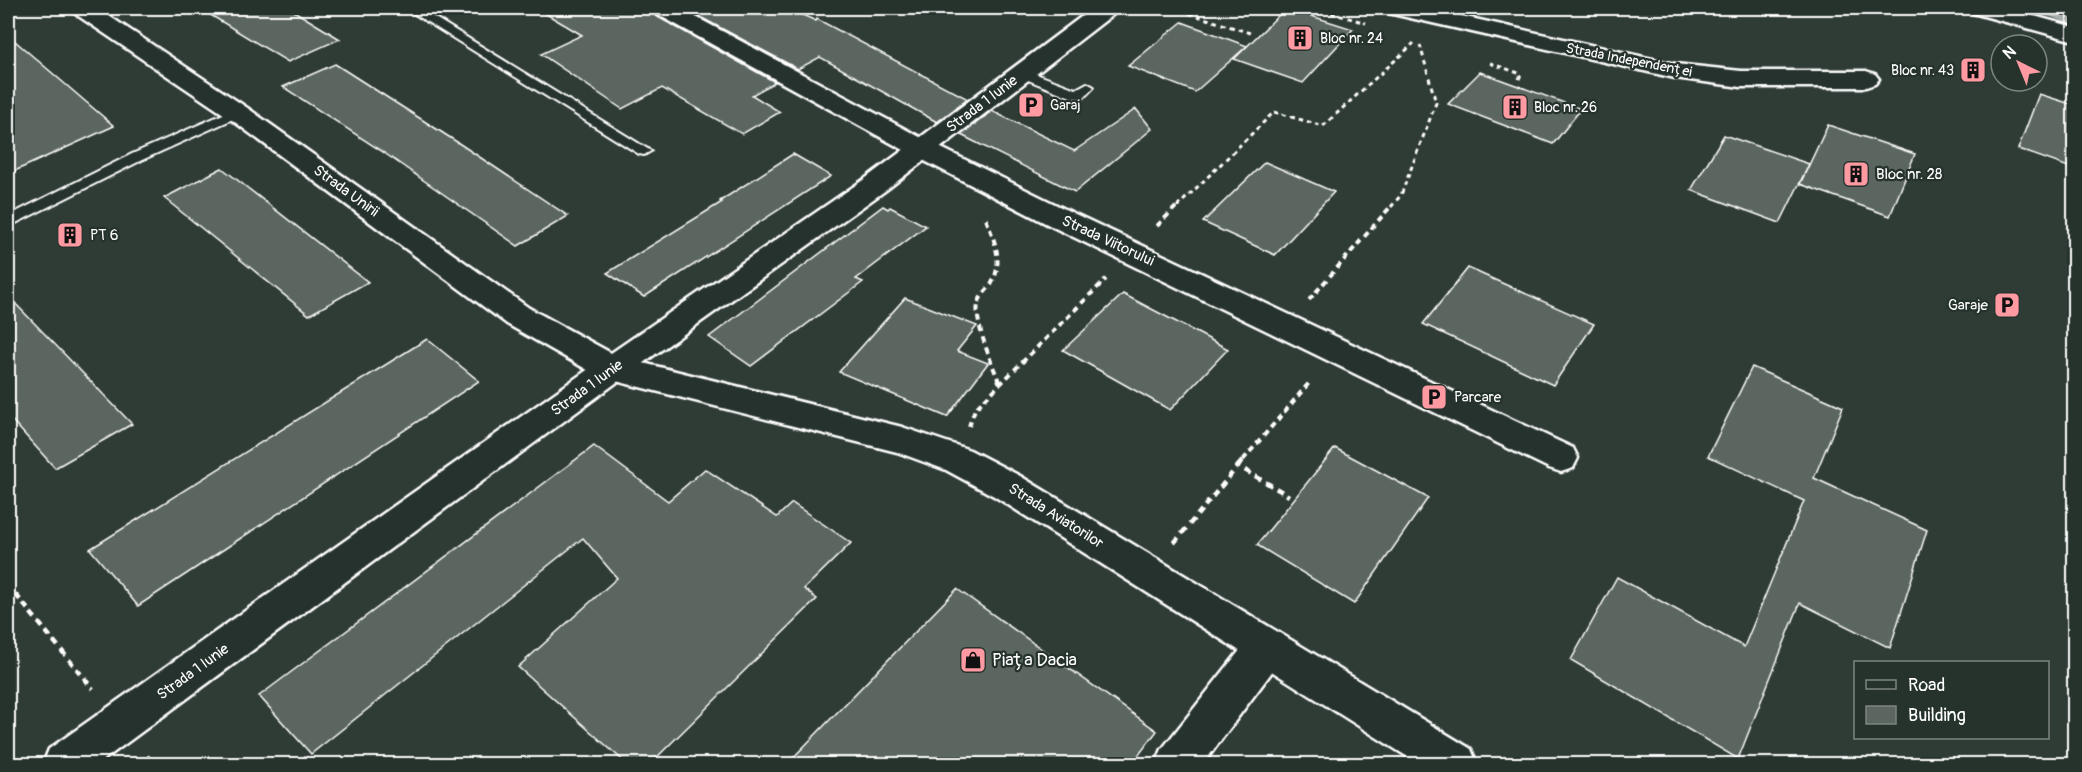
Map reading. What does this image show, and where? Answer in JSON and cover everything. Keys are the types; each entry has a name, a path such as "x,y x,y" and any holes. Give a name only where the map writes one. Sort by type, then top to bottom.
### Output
{"street":[{"name":"Strada Unirii","path":"82,8 237,112 518,316 612,369"},
{"name":"Strada Viitorului","path":"663,8 922,149 1561,458"},
{"name":"Strada 1 Iunie","path":"64,765 612,369 922,149 1107,8"},
{"name":"Strada Independenței","path":"1397,8 1675,71 1741,79 1866,79"},
{"path":"1981,8 2074,34"},
{"name":"Strada Aviatorilor","path":"612,369 662,379 902,440 958,460 1007,486 1456,765"},
{"path":"1177,765 1266,648"}],"lane":[{"path":"411,8 644,151"},
{"path":"1023,73 1078,95 1087,87"},
{"path":"8,222 137,157 237,112"}],"path":[{"path":"1173,8 1250,33"},
{"path":"958,460 975,409 1274,112 1323,126 1419,38 1436,103 1401,195 1287,325"},
{"path":"1480,60 1521,74 1518,82"},
{"path":"980,210 986,219 1000,258 997,276 978,304 982,338 1000,384"},
{"path":"1148,573 1309,383"},
{"path":"1238,466 1289,496"},
{"path":"8,585 154,765"}],"building":[{"path":"199,8 289,8 340,39 288,62"},
{"path":"536,8 649,8 654,15 775,82 752,95 780,112 742,134 662,88 622,109 541,54 582,35"},
{"path":"683,8 787,8 816,21 817,19 968,99 937,122 820,57 798,69"},
{"name":"Bloc nr. 24","path":"1286,8 1353,29 1303,83 1234,59"},
{"path":"1182,22 1247,46 1195,92 1128,66"},
{"path":"8,35 114,126 8,174"},
{"path":"335,64 568,216 518,246 380,150 283,87"},
{"name":"Bloc nr. 26","path":"1480,72 1581,109 1553,144 1448,104"},
{"path":"2039,94 2074,105 2074,169 2018,149"},
{"path":"1136,109 1152,129 1075,192 961,135 992,111 1074,151"},
{"name":"Bloc nr. 28","path":"1828,125 1915,154 1890,216 1800,184"},
{"path":"1724,135 1809,164 1780,223 1691,190"},
{"path":"793,154 831,176 644,297 607,273 722,202 720,201"},
{"path":"1265,162 1334,192 1275,255 1203,222"},
{"path":"222,168 368,282 309,315 164,198"},
{"path":"883,206 888,209 890,207 926,226 856,279 863,282 751,366 709,337"},
{"path":"1468,268 1594,324 1553,385 1423,324"},
{"path":"1123,294 1228,349 1170,410 1063,350"},
{"path":"8,296 132,424 55,468 8,416"},
{"path":"905,298 977,326 957,351 988,363 947,417 839,372"},
{"path":"427,339 479,381 138,606 90,549"},
{"path":"1752,367 1843,407 1814,478 1927,530 1890,648 1800,603 1738,759 1571,660 1617,577 1744,647 1804,501 1708,456"},
{"path":"594,446 668,501 705,469 777,517 792,503 851,543 804,589 817,599 649,765 628,765 518,667 617,578 583,538 311,754 259,696"},
{"path":"1335,448 1428,498 1354,604 1257,545"},
{"name":"Piața Dacia","path":"957,589 1157,731 1131,765 786,765"}],"waterway":[{"path":"2037,9 2074,22"}],"place":[{"name":"Bloc nr. 24","path":"1300,38"},
{"name":"Bloc nr. 43","path":"1973,70"},
{"name":"Garaj","path":"1031,105"},
{"name":"Bloc nr. 26","path":"1515,107"},
{"name":"Bloc nr. 28","path":"1856,174"},
{"name":"PT 6","path":"70,235"},
{"name":"Garaje","path":"2007,305"},
{"name":"Parcare","path":"1434,397"},
{"name":"Piața Dacia","path":"973,660"}]}
